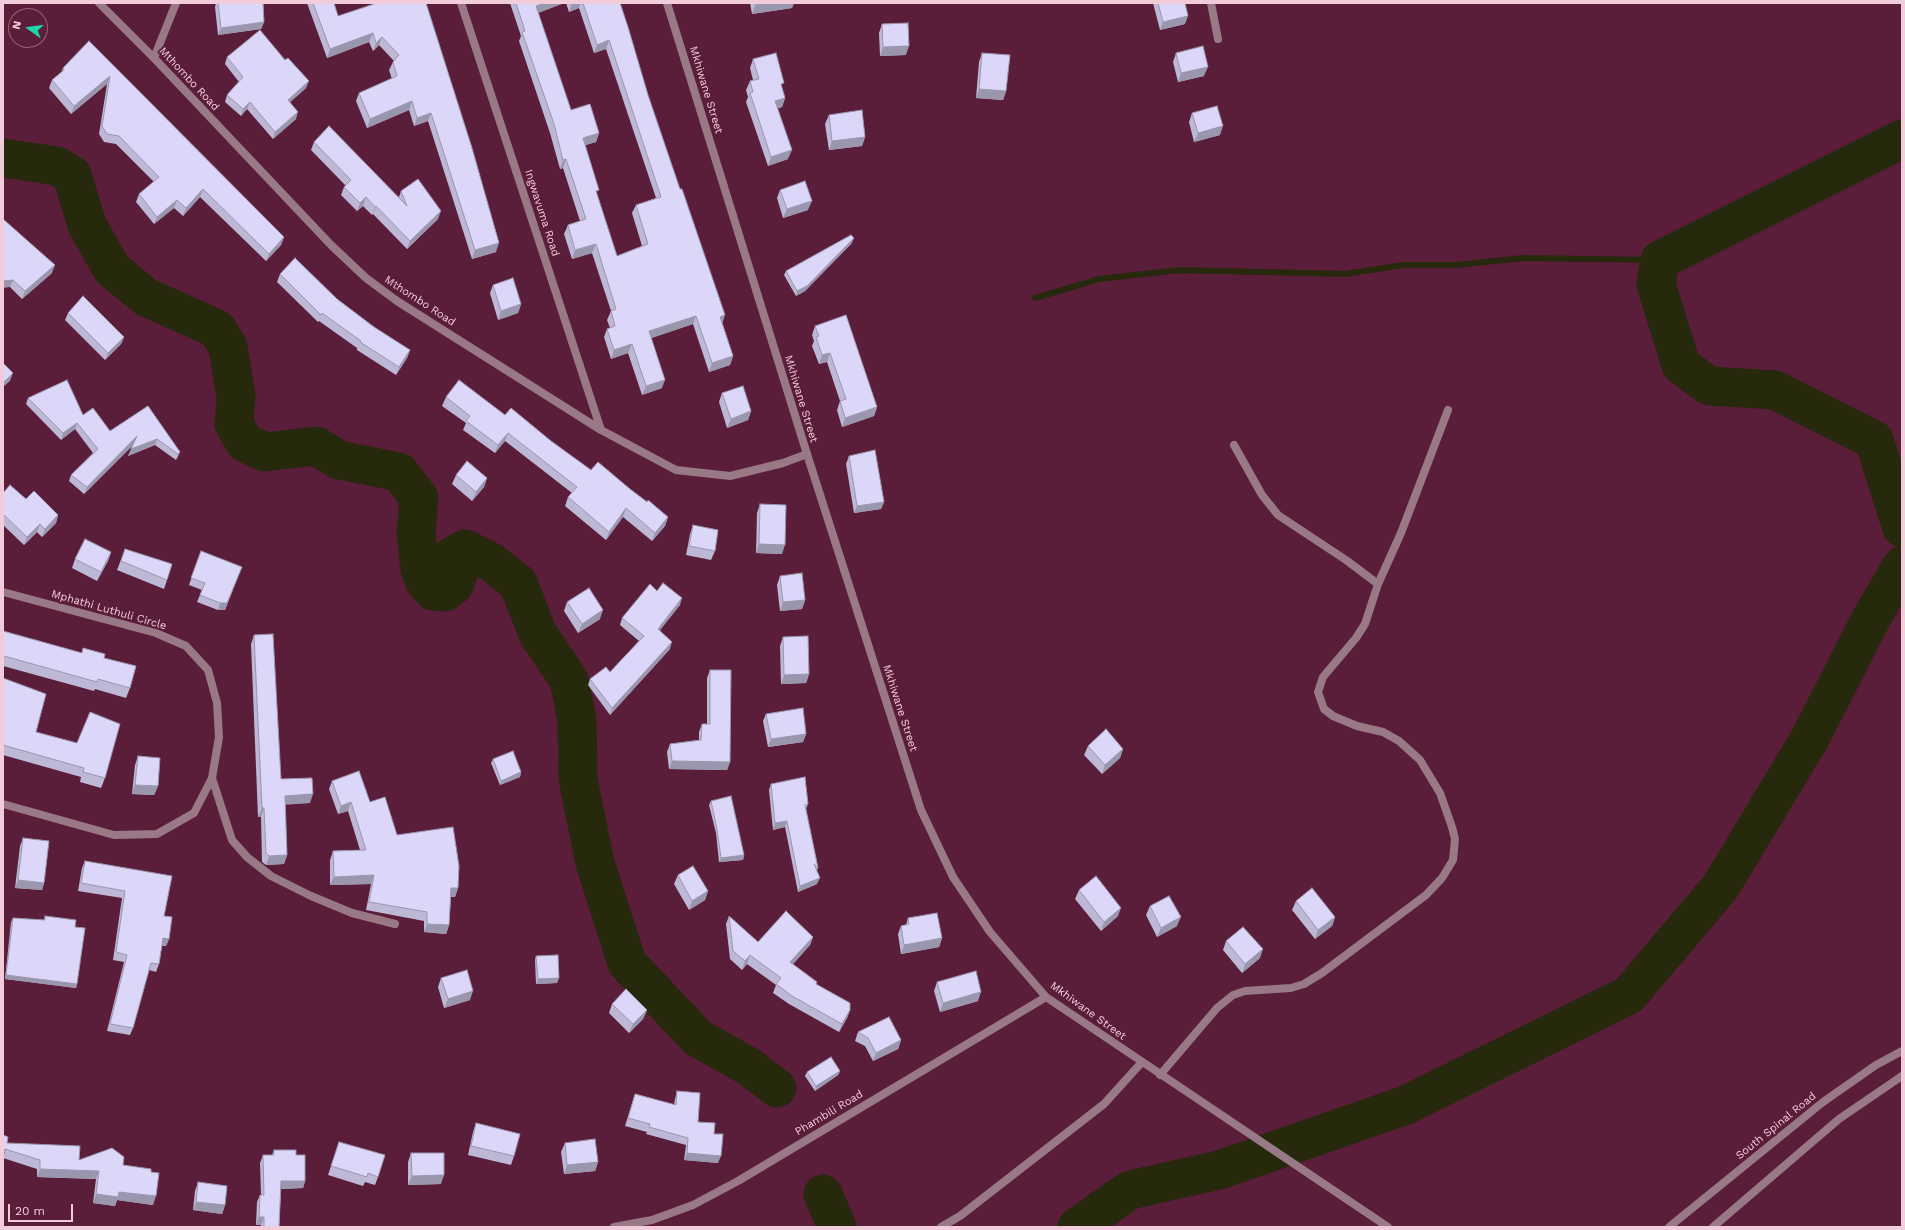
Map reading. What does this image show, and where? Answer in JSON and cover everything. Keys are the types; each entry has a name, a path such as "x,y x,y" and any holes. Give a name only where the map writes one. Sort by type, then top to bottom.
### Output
{"street":[{"name":"Mthombo Road","path":"99,3 154,58 331,245 366,278 404,306 601,430 676,470 730,476 783,463 807,454"},
{"path":"154,58 176,3"},
{"name":"Ingwavuma Road","path":"461,3 601,430"},
{"name":"Mkhiwane Street","path":"667,3 807,454 921,810 953,877 990,932 1046,997 1180,1089 1388,1227"},
{"path":"1211,3 1218,39"},
{"path":"1160,1075 1217,1008 1233,995 1245,991 1291,988 1310,981 1426,895 1442,878 1453,860 1455,839 1452,827 1440,793 1420,760 1399,741 1383,732 1357,726 1334,716 1324,709 1318,692 1323,677 1356,638 1365,624 1378,584 1401,533 1448,410"},
{"path":"1234,445 1262,495 1278,515 1346,560 1378,584"},
{"name":"Mphathi Luthuli Circle","path":"3,592 156,633 186,646 208,670 217,703 219,737 212,778 194,813 157,834 114,835 3,804"},
{"path":"212,778 232,840 247,857 272,876 310,896 352,913 395,924"},
{"name":"Phambili Road","path":"614,1227 653,1223 693,1205 738,1181 1046,997"},
{"name":"South Spinal Road","path":"1669,1227 1823,1102 1876,1065 1902,1051"},
{"path":"941,1227 960,1216 1104,1104 1142,1062"},
{"path":"1713,1227 1839,1119 1902,1076"}],"building":[{"path":"218,3 263,3 264,22 221,28"},
{"path":"313,3 334,3 338,16 377,3 426,3 472,148 499,243 475,250 431,113 417,118 412,101 370,119 359,93 397,76 393,62 399,55 382,37 376,43 373,33 330,49"},
{"path":"516,3 544,3 536,6 571,110 590,104 599,133 583,138 599,190 596,191 617,256 648,244 636,205 661,197 609,40 597,45 583,3 620,3 648,95 725,315 720,317 733,356 712,363 696,316 649,331 665,380 646,386 632,344 614,350 607,329 615,326 611,311 616,309 596,244 575,250 568,225 586,219 566,159 563,160 554,124 522,32 525,31"},
{"path":"1158,3 1185,3 1188,16 1163,22"},
{"path":"908,23 909,46 883,47 882,24"},
{"path":"260,30 285,60 288,58 309,81 288,100 298,112 275,132 250,102 243,109 227,95 243,77 227,57"},
{"path":"89,41 284,237 269,254 203,189 186,208 177,200 157,217 139,194 159,177 119,136 107,134 102,126 110,76 74,106 52,80 64,70 63,68"},
{"path":"1203,46 1208,67 1181,73 1176,53"},
{"path":"776,53 784,83 781,84 785,98 775,101 792,150 771,157 750,93 753,92 750,81 759,79 753,59"},
{"path":"982,53 1010,55 1006,91 979,89"},
{"path":"1217,106 1223,126 1198,133 1192,113"},
{"path":"862,110 865,137 832,141 829,115"},
{"path":"329,126 407,206 401,191 418,179 441,211 410,241 366,197 360,203 344,187 351,180 314,142"},
{"path":"805,181 812,201 787,209 780,190"},
{"path":"3,219 55,265 25,291 13,280 3,281"},
{"path":"851,235 854,238 807,286 797,291 786,271"},
{"path":"295,258 337,299 374,327 410,350 399,367 360,342 361,341 322,313 321,315 280,274"},
{"path":"513,278 521,304 501,311 493,285"},
{"path":"83,296 124,337 108,353 68,313"},
{"path":"846,315 877,407 845,418 840,401 846,399 830,353 822,355 816,337 819,336 815,326"},
{"path":"3,363 13,373 3,383"},
{"path":"67,380 83,415 93,408 110,431 148,406 180,452 178,454 157,439 131,449 137,436 87,487 71,475 98,449 77,423 63,433 28,398"},
{"path":"459,380 505,415 511,408 551,441 591,470 598,462 630,489 647,502 648,500 668,517 655,533 626,508 609,532 568,497 577,487 508,433 498,445 466,421 470,416 446,397"},
{"path":"743,386 751,411 731,419 722,393"},
{"path":"875,450 884,502 857,506 849,456"},
{"path":"467,461 487,478 476,492 456,475"},
{"path":"10,485 26,499 34,491 58,515 45,529 40,524 27,537 3,514 3,493"},
{"path":"760,504 786,505 785,545 759,544"},
{"path":"693,525 718,530 715,551 689,546"},
{"path":"85,539 111,552 101,572 75,559"},
{"path":"125,549 172,564 167,580 121,561"},
{"path":"201,551 242,567 227,603 220,603 200,595 205,583 191,578"},
{"path":"802,573 805,600 783,602 780,576"},
{"path":"663,583 682,598 658,629 672,642 612,708 590,679 606,667 610,672 644,636 622,618 650,584 657,591"},
{"path":"589,588 603,610 582,624 567,602"},
{"path":"3,631 82,653 83,648 105,654 104,658 136,666 130,688 98,679 97,682 4,656 3,657"},
{"path":"273,634 281,779 312,778 313,794 285,796 287,855 269,856 266,853 264,808 262,808 254,635"},
{"path":"808,636 809,674 784,675 783,637"},
{"path":"710,670 731,670 730,762 672,761 670,744 701,740 702,724 710,724"},
{"path":"3,678 46,694 36,732 77,743 90,712 120,724 105,778 83,772 84,768 3,745"},
{"path":"803,708 806,734 771,739 766,714"},
{"path":"1106,729 1123,749 1105,765 1088,746"},
{"path":"513,751 521,772 501,781 493,759"},
{"path":"138,756 160,758 158,786 135,785"},
{"path":"359,771 370,802 385,797 397,835 453,827 459,866 458,888 451,888 449,925 427,924 427,912 369,902 374,875 334,877 333,851 366,850 351,802 341,806 332,781"},
{"path":"805,777 808,804 805,805 818,868 814,864 820,878 800,886 787,821 775,823 771,784"},
{"path":"731,796 744,855 721,858 711,801"},
{"path":"23,838 49,841 44,883 18,880"},
{"path":"85,861 172,876 164,916 172,917 169,939 163,938 159,964 151,963 133,1028 110,1024 127,955 116,952 125,891 81,883"},
{"path":"693,866 708,891 692,901 678,875"},
{"path":"1096,876 1121,908 1104,922 1079,890"},
{"path":"1312,888 1335,917 1318,930 1296,901"},
{"path":"1169,896 1181,917 1161,928 1150,906"},
{"path":"786,911 813,937 790,962 817,982 816,984 850,1003 850,1010 842,1024 792,996 776,984 781,978 750,955 745,961 733,951 729,916 758,942"},
{"path":"937,913 942,938 904,945 901,926 909,924 908,918"},
{"path":"45,916 76,920 75,927 85,928 77,984 6,975 13,918 45,920"},
{"path":"1243,927 1263,949 1245,964 1226,941"},
{"path":"558,955 559,978 538,979 536,956"},
{"path":"467,970 473,991 448,999 441,978"},
{"path":"976,971 981,992 943,1003 937,982"},
{"path":"626,989 647,1010 633,1024 612,1004"},
{"path":"889,1017 901,1040 876,1053 868,1038 858,1032"},
{"path":"831,1057 840,1071 816,1086 807,1072"},
{"path":"677,1091 700,1093 698,1122 715,1123 714,1134 723,1134 721,1156 687,1153 688,1138 649,1127 650,1124 628,1118 635,1094 676,1105"},
{"path":"476,1123 520,1134 514,1156 471,1146"},
{"path":"3,1135 8,1137 7,1143 80,1146 79,1160 112,1148 124,1157 123,1165 151,1169 151,1172 159,1173 156,1196 119,1192 118,1197 96,1194 99,1171 40,1169 40,1160 5,1149 3,1158"},
{"path":"595,1139 598,1162 567,1165 565,1143"},
{"path":"339,1142 385,1155 378,1177 368,1173 367,1177 331,1166"},
{"path":"274,1150 296,1150 296,1155 305,1155 305,1181 281,1181 279,1227 264,1227 264,1217 259,1217 260,1195 264,1195 263,1155 274,1155"},
{"path":"411,1153 444,1153 444,1175 412,1176"},
{"path":"198,1182 227,1186 225,1205 196,1202"}],"waterway":[{"path":"1902,139 1660,260 1656,284 1681,365 1709,386 1775,390 1874,440 1902,528"},
{"path":"3,158 57,166 72,175 87,225 112,269 146,297 217,329 228,347 236,396 234,424 245,443 265,452 316,446 339,460 399,472 419,498 416,533 420,569 425,582 433,591 445,592 454,585 458,575 451,557 465,549 491,562 518,583 538,634 569,680 577,720 578,779 595,863 627,963 698,1038 748,1066 777,1088"},
{"path":"1035,298 1099,279 1179,270 1345,274 1403,265 1456,265 1523,258 1660,260"},
{"path":"1077,1227 1130,1190 1219,1170 1406,1105 1629,995 1721,886 1809,740 1872,617 1902,566"},
{"path":"823,1194 837,1227"}]}
